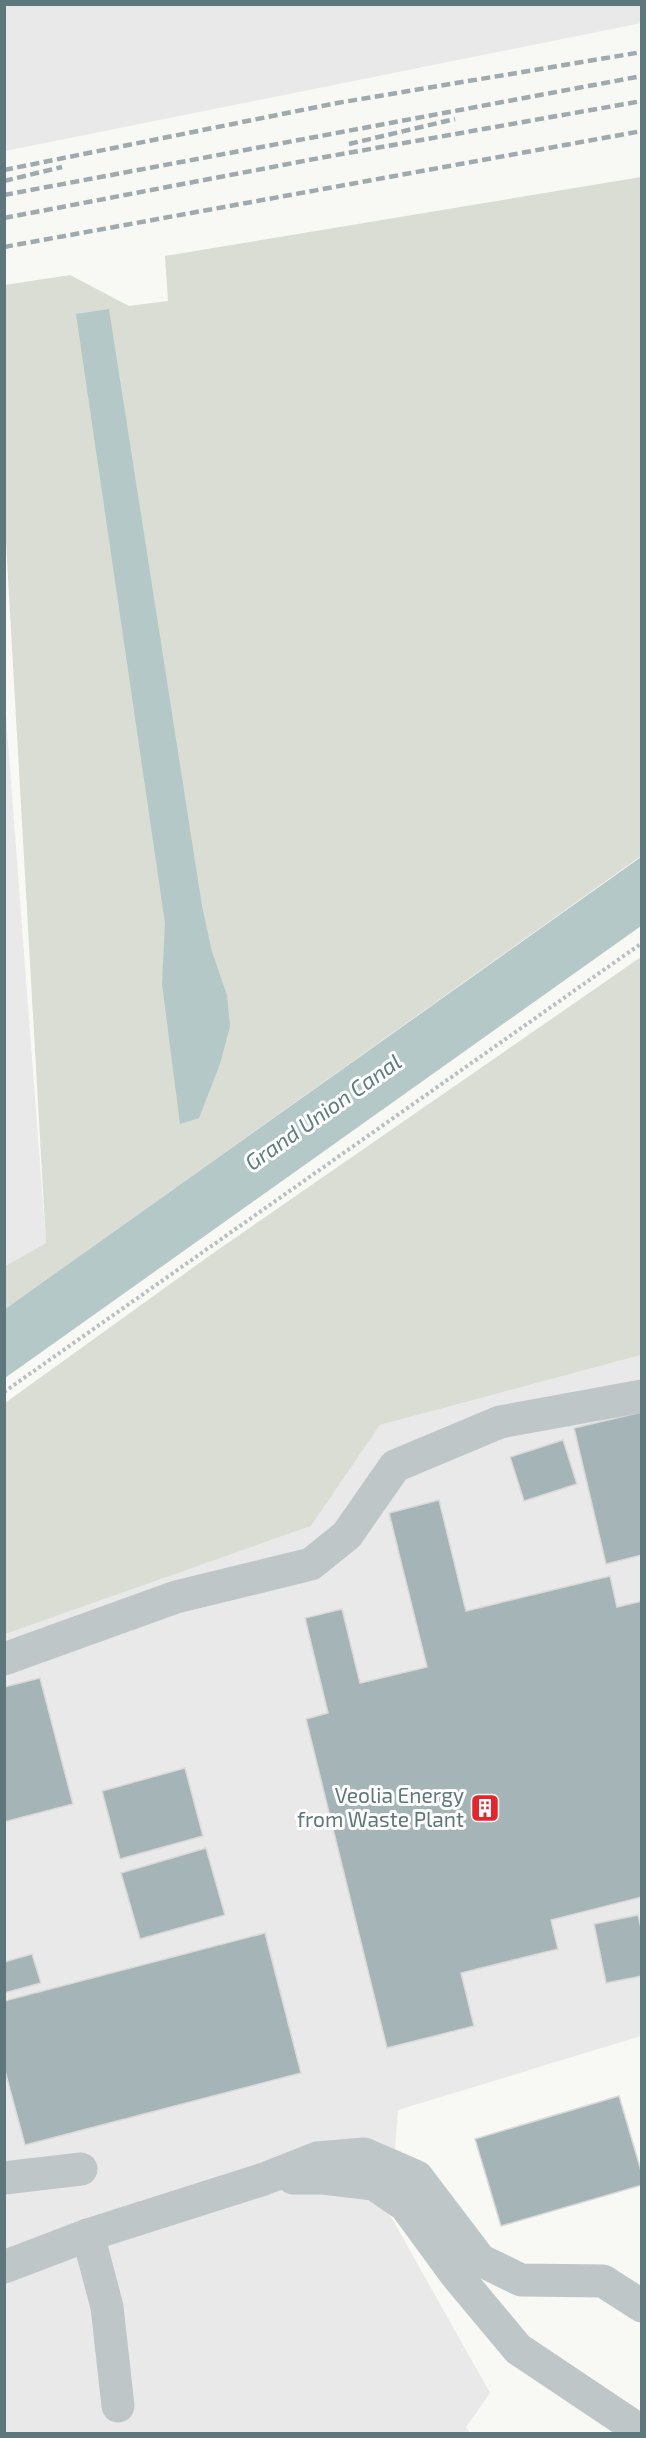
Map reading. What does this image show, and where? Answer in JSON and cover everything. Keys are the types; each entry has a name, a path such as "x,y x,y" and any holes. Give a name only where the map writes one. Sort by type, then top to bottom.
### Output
{"lane":[{"path":"4,1659 176,1597 311,1564 347,1534 395,1466 500,1422 642,1396"},
{"path":"4,2267 88,2235 264,2179 317,2158 364,2154 417,2177 480,2260 521,2280 603,2281 642,2306"},
{"path":"4,2178 81,2169"},
{"path":"264,2179 323,2178 374,2184 405,2205 458,2276 518,2349 642,2432"},
{"path":"88,2235 107,2307 118,2406"}],"path":[{"path":"4,1392 642,943"}],"shaded area":[{"path":"5,4 641,4 642,23 5,151"},
{"path":"641,177 641,856 5,1309 4,1267 46,1243 5,525 5,285 70,275 129,306 168,301 165,256"},
{"path":"4,689 46,1243 5,1267 4,1267"},
{"path":"641,957 641,1355 380,1425 311,1526 5,1634 5,1403 209,1256"},
{"path":"641,1355 641,2036 398,2110 390,2215 490,2393 466,2427 470,2433 5,2433 4,1634 311,1526 380,1425"}],"water":[{"path":"109,309 202,906 212,952 227,995 230,1026 220,1064 199,1118 180,1124 162,984 165,923 76,314"},
{"name":"Grand Union Canal","path":"641,857 641,926 5,1378 5,1309"}],"building":[{"path":"642,1412 642,1555 606,1564 574,1428"},
{"path":"563,1440 577,1484 524,1501 510,1457"},
{"name":"Veolia Energy from Waste Plant","path":"439,1500 466,1611 610,1576 617,1607 642,1601 642,1897 551,1920 558,1949 461,1973 474,2026 387,2048 306,1719 328,1713 305,1618 342,1609 360,1683 427,1667 389,1513"},
{"path":"40,1678 73,1804 4,1822 4,1687"},
{"path":"185,1768 203,1836 120,1859 102,1791"},
{"path":"206,1848 225,1915 140,1939 121,1873"},
{"path":"638,1915 642,1932 642,1976 606,1983 594,1924"},
{"path":"265,1933 301,2073 25,2145 4,2067 4,2001"},
{"path":"32,1954 41,1983 4,1993 4,1962"},
{"path":"619,2096 642,2174 642,2185 501,2226 475,2139"}],"railway":[{"path":"4,170 337,103 642,52"},
{"path":"4,195 642,76"},
{"path":"4,218 325,157 642,101"},
{"path":"349,144 455,119"},
{"path":"4,247 642,131"},
{"path":"4,181 62,167"}],"place":[{"name":"Veolia Energy from Waste Plant","path":"485,1808"}]}
